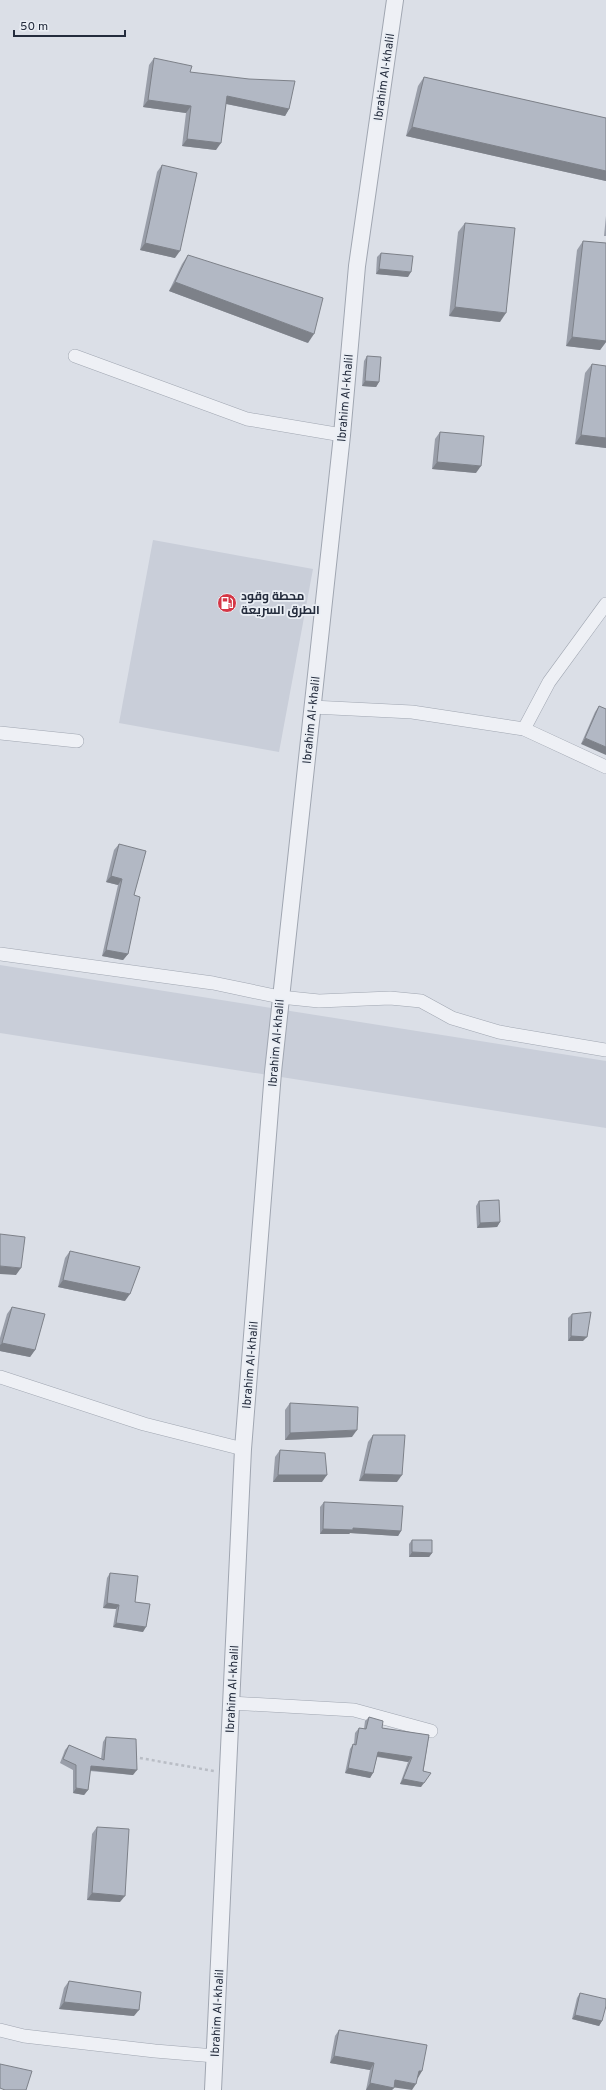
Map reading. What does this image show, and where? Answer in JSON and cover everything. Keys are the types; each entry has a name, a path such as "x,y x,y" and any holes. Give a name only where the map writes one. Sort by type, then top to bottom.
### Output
{"street":[{"name":"Ibrahim Al-khalil","path":"213,2090 243,1450 280,997 342,435 357,266 395,0"},
{"path":"75,356 247,419 342,435"},
{"path":"524,729 549,682 606,604"},
{"path":"312,707 412,712 524,729 606,767"},
{"path":"0,733 77,742"},
{"path":"0,954 213,983 280,997 319,1001 390,998 421,1001 452,1018 499,1032 606,1050"},
{"path":"0,1377 144,1424 243,1450"},
{"path":"231,1703 354,1710 431,1731"},
{"path":"0,2030 24,2036 155,2051 214,2056"}],"path":[{"path":"133,1757 228,1774"}],"shaded area":[{"path":"153,540 313,569 279,752 119,723"},
{"path":"0,965 606,1061 606,1128 0,1033"}],"building":[{"path":"154,58 192,66 190,72 249,79 295,81 289,109 227,96 221,143 187,139 191,106 148,100"},
{"path":"424,77 606,118 606,171 412,127"},
{"path":"162,165 197,173 180,251 145,243"},
{"path":"465,223 515,228 506,313 455,307"},
{"path":"583,241 606,243 606,341 572,337"},
{"path":"381,253 413,256 411,272 379,269"},
{"path":"188,255 323,298 314,334 175,282"},
{"path":"367,356 381,357 379,382 365,381"},
{"path":"592,364 606,366 606,438 581,435"},
{"path":"440,432 484,436 481,466 437,462"},
{"path":"599,706 606,709 606,747 585,738"},
{"path":"119,844 146,851 134,895 140,897 128,954 106,950 122,879 111,876"},
{"path":"499,1200 500,1222 480,1223 479,1201"},
{"path":"0,1234 25,1237 21,1268 0,1266"},
{"path":"70,1251 140,1267 130,1294 63,1280"},
{"path":"12,1307 45,1314 35,1350 2,1343"},
{"path":"591,1312 587,1337 571,1336 572,1314"},
{"path":"290,1403 358,1407 357,1430 290,1433"},
{"path":"373,1435 405,1435 402,1475 364,1474"},
{"path":"280,1450 325,1453 327,1475 278,1475"},
{"path":"324,1502 403,1506 401,1531 353,1528 353,1530 323,1529"},
{"path":"412,1540 432,1540 432,1553 412,1552"},
{"path":"110,1573 138,1576 135,1602 150,1604 146,1627 116,1623 119,1605 107,1603"},
{"path":"369,1717 383,1721 382,1728 429,1735 423,1771 431,1773 424,1783 403,1779 412,1757 378,1752 373,1773 348,1768 353,1744 356,1745 359,1728 366,1729"},
{"path":"106,1737 136,1739 137,1770 91,1766 88,1790 76,1788 76,1765 63,1759 69,1745 104,1760"},
{"path":"97,1827 129,1829 125,1896 92,1893"},
{"path":"69,1981 141,1992 139,2010 64,2002"},
{"path":"580,1993 606,1999 606,2006 602,2021 575,2015"},
{"path":"339,2030 427,2045 422,2071 419,2071 416,2084 395,2080 394,2088 370,2083 374,2063 334,2056"},
{"path":"0,2064 32,2071 26,2090 5,2090 0,2088"}],"place":[{"name":"محطة وقود الطرق السريعة","path":"227,603"}]}
